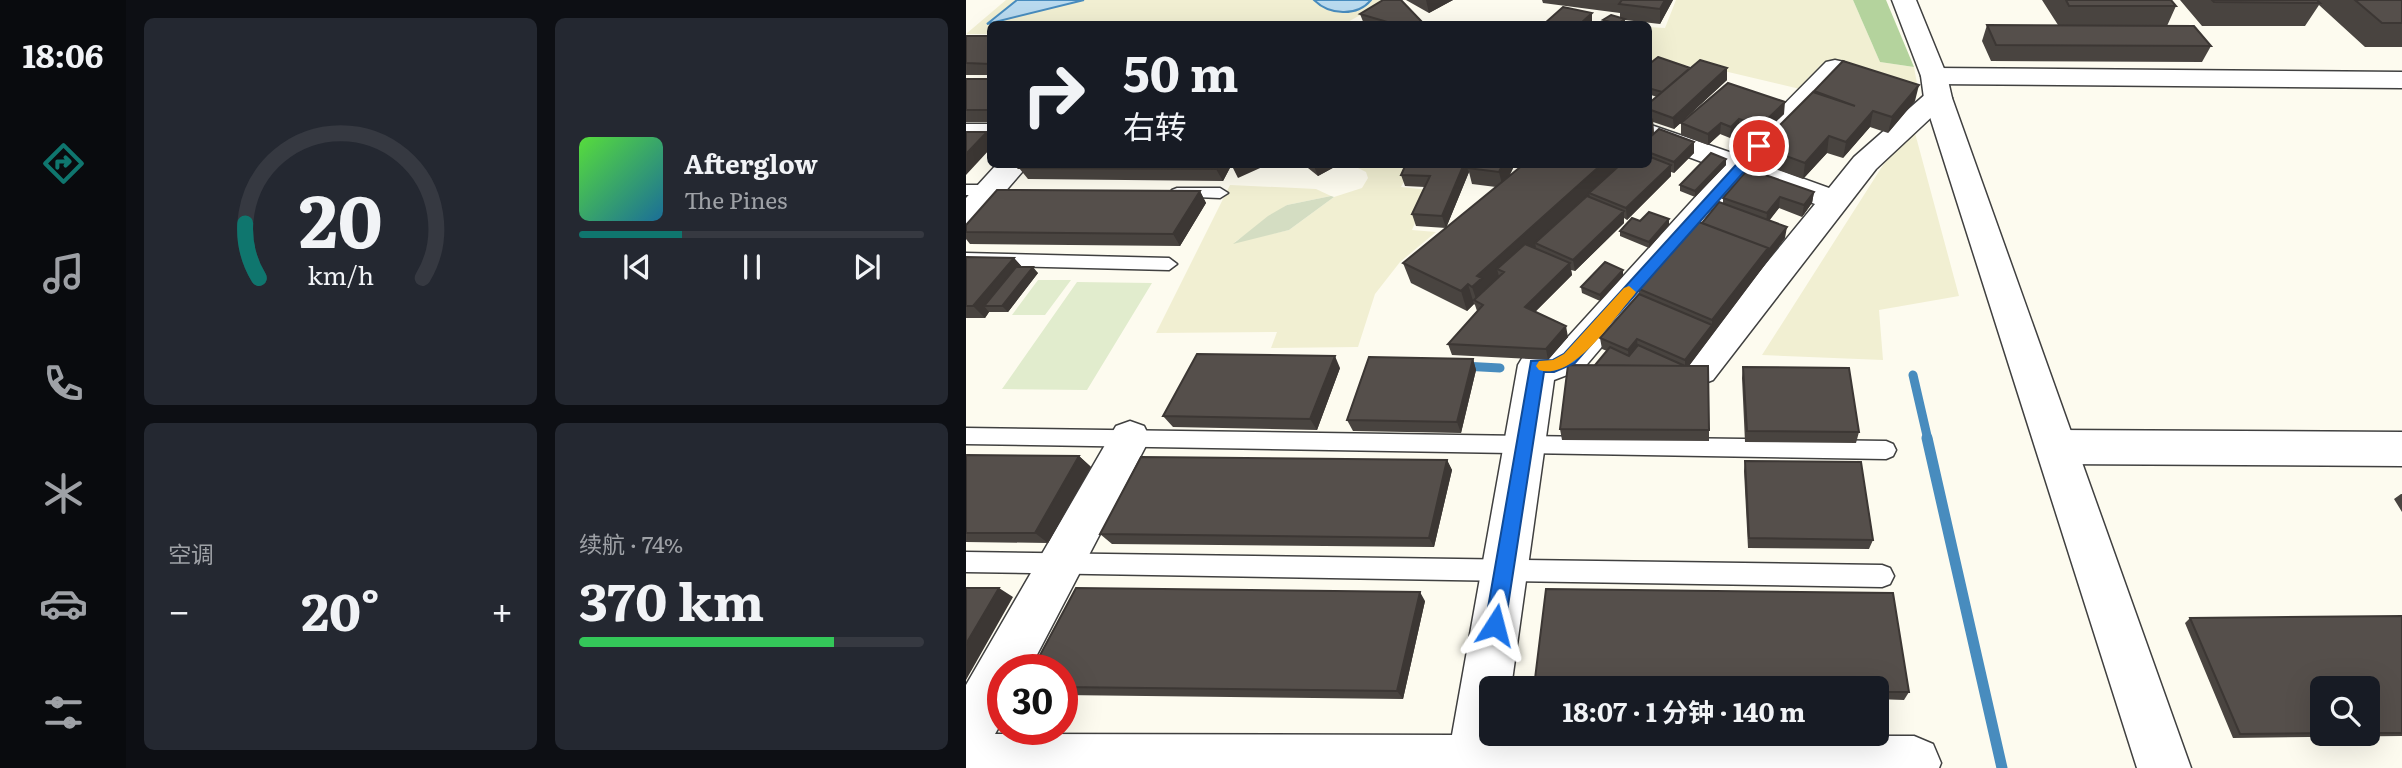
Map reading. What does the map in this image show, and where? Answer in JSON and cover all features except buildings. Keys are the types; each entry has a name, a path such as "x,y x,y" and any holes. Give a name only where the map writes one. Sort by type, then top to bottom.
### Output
{"street":[{"path":"1904,0 1936,87 2164,768"},
{"path":"1473,765 1537,365 1554,366 1570,359 1740,166 1835,68"},
{"path":"1700,370 1865,163 1936,87 2402,80"},
{"path":"1652,133 1835,201"},
{"path":"966,217 997,184"},
{"path":"966,736 1130,438"},
{"path":"2056,447 2402,449"},
{"path":"966,761 1473,765 1914,762"}],"lane":[{"path":"966,128 987,128"},
{"path":"1166,192 1220,193"},
{"path":"966,259 1168,264"},
{"path":"966,436 1886,450"},
{"path":"966,562 1882,576"}],"shaded area":[{"path":"1006,0 1388,0 1350,21 987,21 987,34 966,34"},
{"path":"1676,0 1853,0 1880,62 1914,67 1918,89 1828,69 1804,90 1724,71 1652,60 1652,27 1665,28"},
{"path":"1915,133 1959,296 1879,310 1883,360 1762,355 1892,151"},
{"path":"1358,168 1411,169 1401,187 1429,190 1412,230 1436,232 1400,262 1375,294 1358,347 1271,348 1277,332 1156,333 1230,185 1316,189 1331,196 1287,205 1235,242 1289,230 1334,197 1362,188 1368,178 1366,172"}],"green space":[{"path":"1853,0 1886,0 1914,67 1880,62"},
{"path":"1334,197 1289,230 1233,244 1268,216 1287,205"},
{"path":"1038,280 1071,280 1045,315 1012,315"},
{"path":"1077,282 1152,283 1087,390 1002,389"}],"water":[{"path":"1017,0 1084,0 999,21 991,21"},
{"path":"1314,0 1371,0 1358,9 1343,12 1327,9"}],"waterway":[{"path":"1463,366 1500,368"},
{"path":"1913,375 1928,440"},
{"path":"1927,438 2002,768"}],"slow traffic":[{"path":"1544,366 1554,366 1570,359 1629,292"}],"route":[{"path":"1495,625 1537,365 1554,366 1570,359 1759,146"}]}
